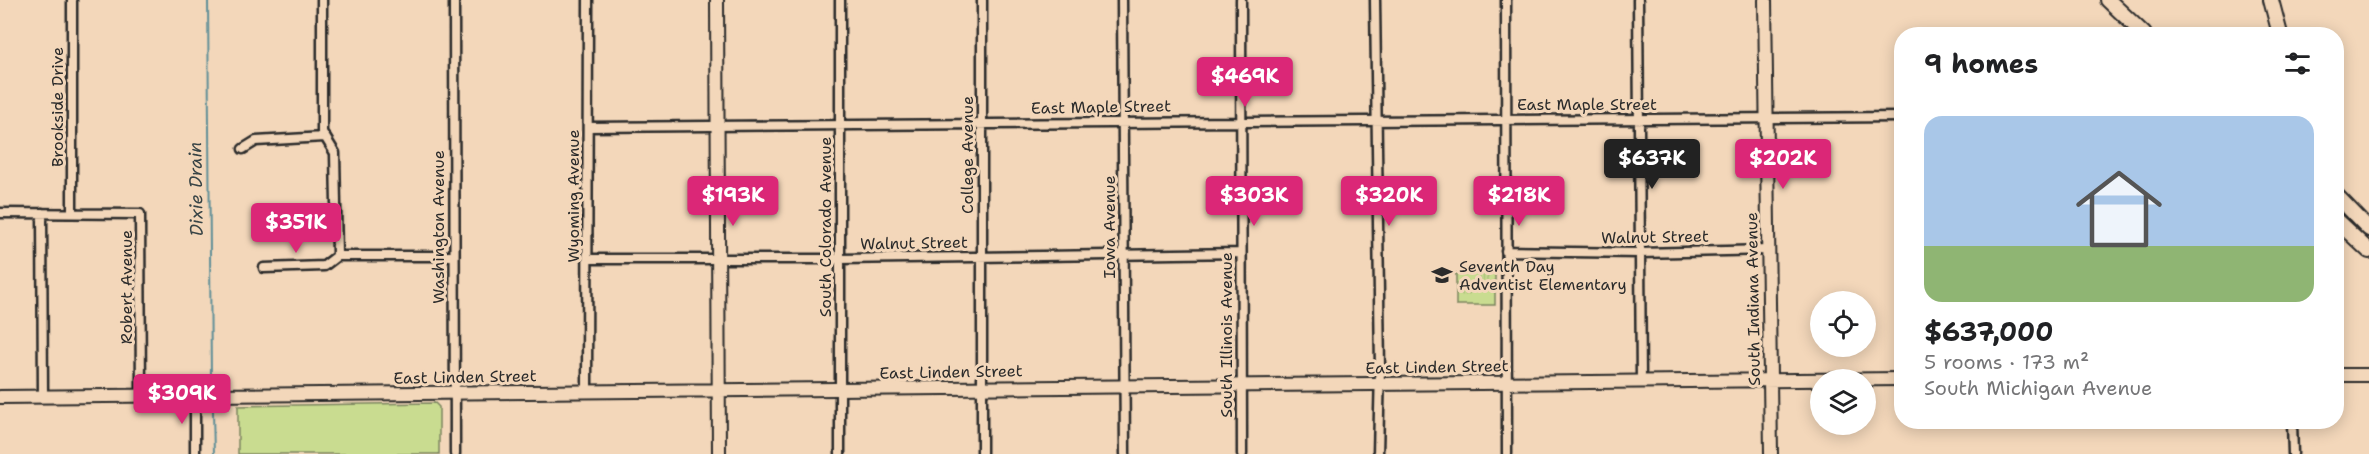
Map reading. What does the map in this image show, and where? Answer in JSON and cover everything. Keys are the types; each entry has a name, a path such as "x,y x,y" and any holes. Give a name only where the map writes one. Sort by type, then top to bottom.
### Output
{"main road":[{"path":"717,0 719,454"},
{"name":"South Indiana Avenue","path":"1764,0 1771,454"},
{"path":"2108,0 2137,27"},
{"path":"2271,0 2278,27"},
{"path":"2344,203 2368,229"},
{"path":"2344,227 2369,250"},
{"path":"2344,375 2369,375"},
{"name":"East Linden Street","path":"0,397 1894,378"}],"street":[{"name":"Brookside Drive","path":"72,0 72,213"},
{"path":"322,0 324,137 335,153 335,259"},
{"name":"Washington Avenue","path":"454,0 453,394 455,454"},
{"name":"Wyoming Avenue","path":"587,392 588,0"},
{"name":"South Colorado Avenue","path":"840,0 840,454"},
{"name":"College Avenue","path":"982,0 982,454"},
{"name":"Iowa Avenue","path":"1122,0 1125,454"},
{"name":"South Illinois Avenue","path":"1241,0 1242,454"},
{"path":"1375,0 1378,454"},
{"path":"1506,0 1507,454"},
{"path":"1638,0 1641,381"},
{"name":"East Maple Street","path":"588,127 1894,117"},
{"path":"243,149 256,141 319,140 324,137"},
{"path":"0,213 72,213"},
{"path":"42,213 43,397"},
{"name":"Robert Avenue","path":"72,213 140,214 141,396"},
{"name":"Walnut Street","path":"1506,251 1640,253 1769,250"},
{"name":"Walnut Street","path":"588,259 840,259 1240,253"},
{"path":"264,268 324,266 335,259 453,256"},
{"path":"195,396 195,454"},
{"path":"2292,429 2293,454"}],"green space":[{"path":"1456,273 1495,273 1495,305 1456,305"},
{"path":"435,403 439,407 439,454 238,454 238,406"}],"waterway":[{"name":"Dixie Drain","path":"208,0 211,378"},
{"name":"Dixie Drain","path":"213,411 214,454"}],"place":[{"name":"Seventh Day Adventist Elementary","path":"1442,275"}]}
